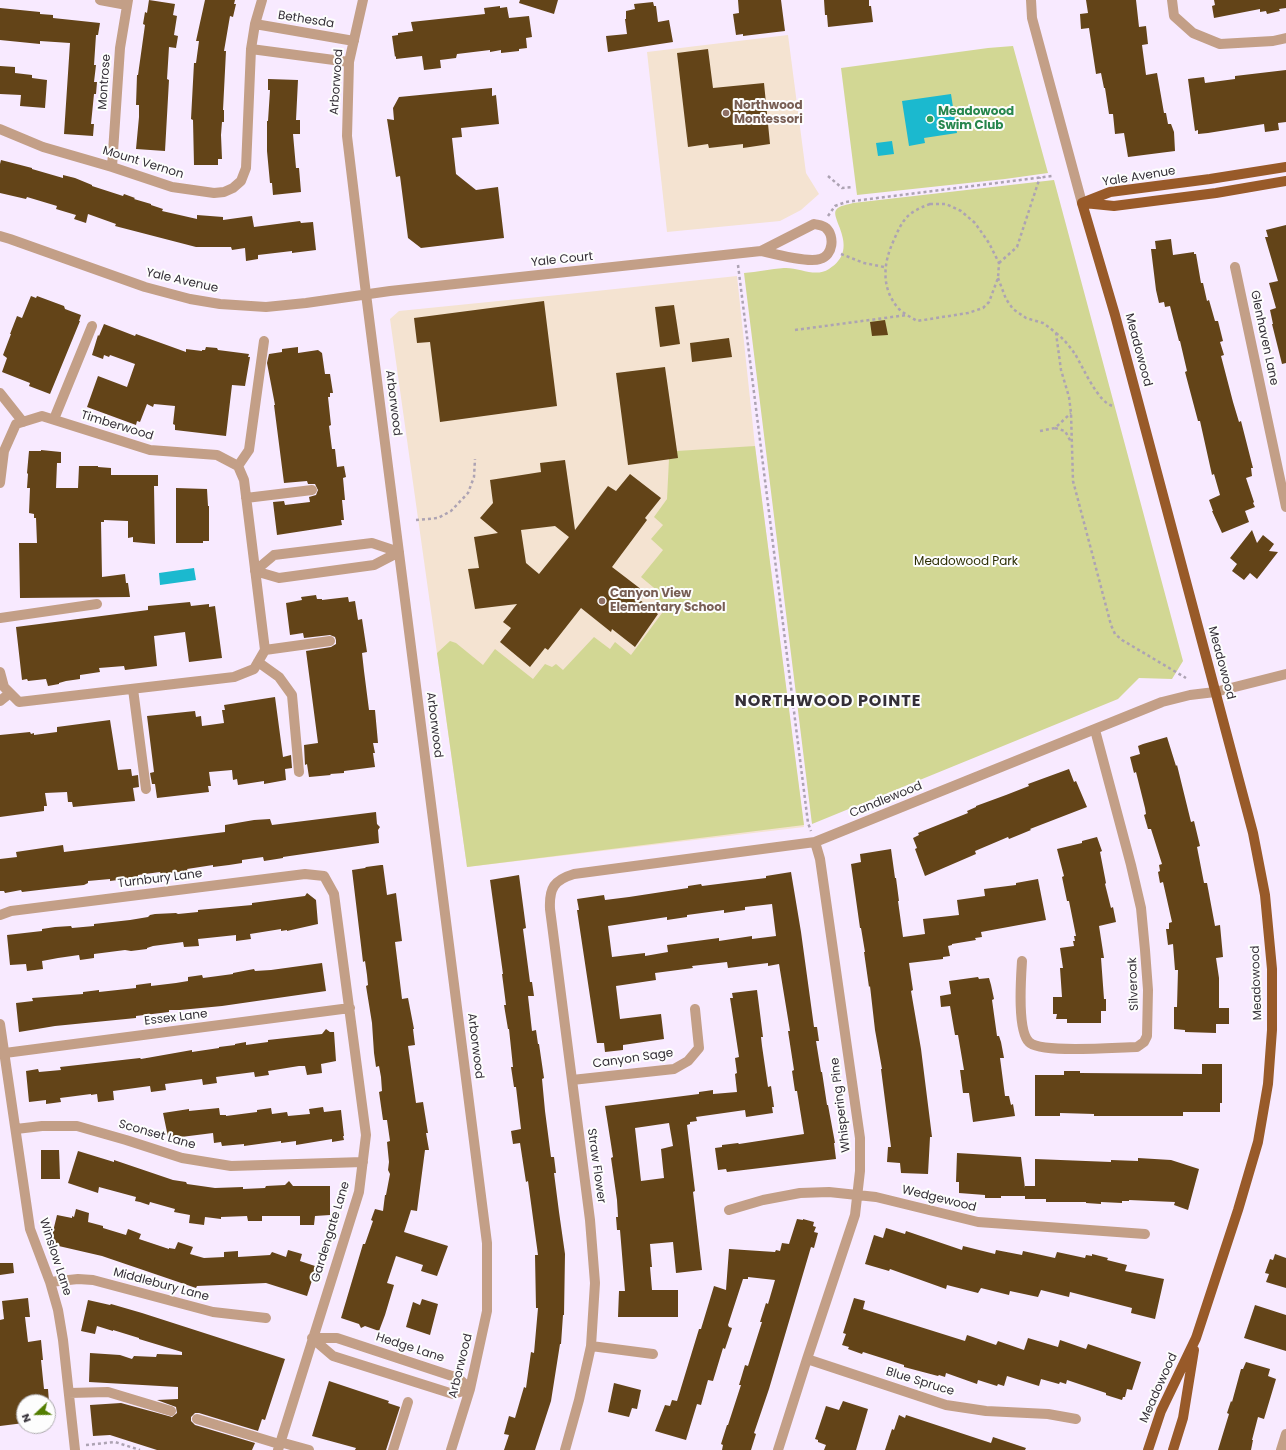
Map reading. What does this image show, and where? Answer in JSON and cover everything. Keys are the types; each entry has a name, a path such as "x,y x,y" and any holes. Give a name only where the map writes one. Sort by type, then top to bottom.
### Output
{"main road":[{"name":"Yale Avenue","path":"1082,203 1110,192 1286,167"},
{"name":"Yale Avenue","path":"1082,203 1114,206 1216,193 1286,181"},
{"name":"Meadowood","path":"1082,203 1115,315 1253,833 1265,896 1272,969 1272,1030 1268,1084 1258,1142 1238,1210 1196,1338 1161,1411 1148,1450"},
{"name":"Meadowood","path":"1173,1450 1184,1418 1196,1338"}],"street":[{"path":"100,0 127,3"},
{"name":"Mount Vernon","path":"0,129 43,148 112,167 172,187 214,193 224,192 233,188 241,181 246,168 251,49 255,24 262,0"},
{"name":"Arborwood","path":"363,0 349,62 347,136 487,1243 487,1311 470,1389 451,1450"},
{"name":"Meadowood","path":"1031,0 1032,18 1082,203"},
{"path":"1172,0 1174,16 1193,33 1220,44 1273,41 1286,38"},
{"name":"Montrose","path":"112,167 120,48 127,3"},
{"name":"Bethesda","path":"255,24 354,41"},
{"path":"251,49 349,62"},
{"name":"Yale Court","path":"366,294 737,255 761,251 808,226 814,224 824,226"},
{"path":"824,226 827,229 832,244 830,250"},
{"name":"Yale Avenue","path":"0,236 145,288 190,299 220,304 266,307 366,294"},
{"name":"Yale Court","path":"761,251 812,260 821,259 828,254 830,250"},
{"name":"Glenhaven Lane","path":"1235,268 1286,507"},
{"path":"54,419 92,326"},
{"path":"0,672 4,687 20,702 234,677 254,669 265,650 244,480 238,466 249,450 264,341"},
{"path":"0,392 23,422 16,424 4,451 0,478"},
{"name":"Timberwood","path":"23,422 42,416 150,450 217,455 238,466"},
{"path":"246,498 312,490"},
{"path":"255,571 274,555 372,543 399,552"},
{"path":"255,571 279,578 374,565 399,552"},
{"path":"0,618 97,604"},
{"path":"265,650 330,641"},
{"path":"258,662 279,677 292,695 299,772"},
{"name":"Candlewood","path":"554,884 563,877 574,874 815,842 1162,702 1190,695 1215,692 1286,674"},
{"path":"133,689 146,789"},
{"path":"0,701 10,693"},
{"name":"Silveroak","path":"1022,961 1020,990 1024,1030 1029,1042 1038,1047 1047,1048 1089,1048 1137,1047 1144,1042 1147,1036 1148,990 1140,908 1131,865 1095,730"},
{"name":"Whispering Pine","path":"778,1450 856,1215 859,1194 860,1138 820,859 815,842"},
{"name":"Turnbury Lane","path":"0,915 11,911 305,874 324,876"},
{"name":"Gardengate Lane","path":"279,1445 359,1192 366,1135 334,894 324,876"},
{"name":"Straw Flower","path":"554,884 550,897 550,909 591,1228 595,1283 591,1346 579,1400 565,1450"},
{"name":"Essex Lane","path":"5,1054 350,1008"},
{"name":"Canyon Sage","path":"572,1080 674,1068 688,1061 698,1048 694,1009"},
{"name":"Winslow Lane","path":"0,1024 30,1229 50,1282 58,1310 75,1448"},
{"name":"Sconset Lane","path":"16,1129 42,1126 76,1126 182,1158 230,1166 363,1162"},
{"name":"Wedgewood","path":"729,1210 763,1200 800,1193 829,1192 876,1197 978,1222 1145,1234"},
{"name":"Middlebury Lane","path":"50,1282 78,1279 93,1280 213,1312 266,1318"},
{"path":"312,1338 333,1356 453,1394 470,1389"},
{"name":"Hedge Lane","path":"312,1338 337,1338 458,1378 470,1389"},
{"path":"591,1346 652,1354"},
{"name":"Blue Spruce","path":"807,1359 946,1405 986,1411 1048,1414 1076,1419"},
{"path":"69,1392 108,1392 170,1411"},
{"path":"393,1450 408,1402"},
{"path":"197,1419 279,1445 309,1450"},
{"path":"1281,1450 1286,1434"}],"path":[{"path":"828,176 842,188 853,187"},
{"path":"824,226 835,206 846,202 1052,176"},
{"path":"999,263 1017,247 1040,177"},
{"path":"930,204 946,204 961,211 975,223 990,243 999,263 998,278 989,302 984,308 968,313 917,321 899,309 888,290 885,280 884,267 887,254 904,219 915,210 930,204"},
{"path":"830,250 864,263 884,267"},
{"path":"737,255 808,823 815,842"},
{"path":"998,278 1006,299 1012,309 1026,318 1043,323 1060,336 1072,350 1087,378 1104,401 1109,406 1113,406"},
{"path":"795,330 908,315"},
{"path":"1056,333 1061,370 1069,397 1071,413 1073,481 1111,625 1115,634 1122,640 1186,678"},
{"path":"1054,428 1071,413"},
{"path":"1040,431 1054,428 1065,431 1072,444"},
{"path":"416,520 438,518 451,511 468,493 474,477 475,459"},
{"path":"75,1448 115,1442 140,1450"}],"shaded area":[{"name":"Northwood Montessori","path":"788,35 806,173 819,194 801,210 780,221 667,232 647,52"},
{"name":"Canyon View Elementary School","path":"737,276 755,446 804,827 467,867 390,319 399,311"}],"green space":[{"name":"Meadowood Swim Club","path":"1013,46 1048,173 857,195 841,68"},
{"name":"Meadowood Park","path":"1054,180 1183,661 1172,679 1139,678 1118,699 812,824 744,273 784,268 813,272 824,272 829,269 838,261 843,253 844,244 835,214 836,210 844,205"},
{"path":"755,446 804,825 467,867 437,653 450,641 456,643 483,665 495,649 533,679 545,664 552,667 556,664 563,670 594,637 610,649 615,642 631,655 665,609 654,598 659,592 641,577 663,550 651,539 663,525 654,517 667,499 669,459 677,458 677,451"}],"water":[{"path":"951,94 957,133 924,138 925,143 909,146 902,101"},
{"path":"892,141 894,154 878,156 876,143"},
{"path":"194,568 196,580 160,585 159,573"}],"building":[{"path":"149,0 175,4 173,15 177,16 174,35 178,36 176,48 169,47 167,79 169,80 165,151 136,149 139,117 139,105 136,105 137,75 145,25 143,24 145,12 147,13"},
{"path":"205,0 235,0 234,4 236,4 233,17 230,16 224,51 226,51 223,110 224,122 222,122 221,135 222,159 218,159 218,165 194,165 193,120 191,119 194,63 196,63 199,41 196,41"},
{"path":"520,0 558,0 554,14 519,3"},
{"path":"738,0 781,0 785,31 743,36 743,34 736,35 733,14 739,13"},
{"path":"824,0 869,0 873,22 828,27 827,15 825,15"},
{"path":"1086,0 1136,0 1139,27 1146,26 1148,44 1142,45 1146,75 1157,73 1164,113 1166,113 1168,124 1171,124 1174,132 1175,151 1128,157 1124,133 1115,134 1113,114 1109,114 1101,73 1096,74 1089,28 1081,29 1080,14 1088,13"},
{"path":"1214,0 1286,0 1286,8 1267,14 1266,11 1260,12 1260,9 1214,18 1212,6 1215,5"},
{"path":"653,2 654,6 656,6 658,22 669,20 673,42 608,52 606,36 627,34 625,19 626,11 635,9 634,4"},
{"path":"500,6 500,8 507,7 509,18 529,16 532,37 526,38 527,48 519,49 519,51 501,53 501,50 490,52 490,50 457,54 456,58 440,60 441,68 424,70 422,56 396,59 396,56 395,57 392,36 398,35 398,33 413,31 411,22 485,14 484,8"},
{"path":"0,8 40,12 40,14 53,15 53,18 100,23 98,35 96,35 94,65 96,65 94,82 97,82 96,94 94,94 91,124 94,124 93,136 64,134 70,43 40,41 40,44 0,40"},
{"path":"708,49 713,88 764,83 770,144 743,148 743,144 709,148 708,144 688,147 677,53"},
{"path":"0,66 15,67 15,73 32,75 32,78 47,80 45,108 20,106 21,95 0,94"},
{"path":"1286,70 1286,122 1278,123 1279,130 1265,132 1264,124 1208,133 1198,134 1198,130 1195,131 1188,79 1204,77 1205,83 1235,79 1235,76"},
{"path":"268,79 298,80 296,120 300,120 300,134 293,134 296,168 299,168 301,192 273,195 272,183 270,183 267,151 267,121 270,90 268,90"},
{"path":"492,88 492,96 496,95 499,124 461,128 462,137 452,138 456,174 476,190 498,187 504,238 421,248 408,238 400,176 396,177 387,119 394,120 393,108 399,97"},
{"path":"1,160 63,178 63,175 75,178 92,186 123,196 124,194 135,198 134,199 151,204 163,209 162,211 197,219 197,215 223,217 223,220 252,216 254,227 300,221 301,223 313,222 316,250 258,255 258,259 246,261 245,248 232,250 231,247 196,247 115,226 116,224 88,214 86,223 74,219 76,215 56,209 57,206 27,197 26,199 0,193"},
{"path":"1286,225 1286,363 1282,364 1270,310 1276,308 1269,283 1278,281 1265,237 1268,237 1266,230"},
{"path":"1171,239 1173,255 1194,252 1194,254 1196,254 1201,283 1203,283 1207,301 1209,300 1215,321 1218,321 1223,341 1220,342 1224,355 1221,356 1239,422 1241,421 1253,468 1251,468 1252,476 1246,478 1255,507 1245,511 1249,522 1222,533 1212,511 1209,500 1220,495 1214,474 1212,475 1200,421 1198,421 1185,372 1187,371 1180,341 1170,306 1165,307 1164,302 1159,303 1156,290 1151,249 1156,249 1155,241"},
{"path":"31,296 36,298 37,296 64,306 65,309 81,315 80,321 50,394 29,386 30,383 2,372 7,358 3,355 10,334 17,316 22,318"},
{"path":"544,301 557,406 440,422 430,342 417,343 414,318"},
{"path":"674,305 680,344 660,347 655,307"},
{"path":"885,320 888,335 872,336 870,322"},
{"path":"104,324 135,336 136,334 186,352 186,349 202,351 205,350 206,347 249,354 248,357 250,357 245,386 232,385 226,436 175,430 175,425 173,424 175,406 154,404 153,407 147,404 140,422 137,421 136,425 87,407 98,376 127,387 135,364 110,355 109,357 104,355 103,359 92,355 98,335 99,336"},
{"path":"729,338 732,357 692,362 690,343"},
{"path":"298,347 298,353 318,350 322,353 325,374 330,374 333,393 330,393 330,397 328,397 331,425 329,426 332,449 335,449 337,467 344,466 346,477 343,478 345,500 342,500 344,520 341,520 342,525 277,535 273,502 284,501 285,505 310,502 309,497 316,495 318,490 315,484 308,484 307,481 284,483 275,405 267,363 269,354 282,352 282,349"},
{"path":"665,367 678,458 628,465 616,373"},
{"path":"41,450 61,452 61,463 57,463 56,488 78,488 79,466 111,468 111,475 158,475 158,486 154,486 155,544 133,542 133,537 128,538 128,521 104,520 104,522 101,522 102,577 125,574 130,597 20,598 19,543 37,543 36,518 34,518 34,514 29,513 30,488 27,488 27,473 29,451"},
{"path":"565,460 575,530 608,486 616,491 630,474 661,498 645,518 647,520 612,567 646,593 640,600 658,614 635,647 612,629 611,632 581,608 548,650 545,648 530,667 500,642 511,628 503,622 517,604 475,609 468,569 479,568 474,537 498,533 480,518 493,503 490,480 541,472 540,463","holes":["555,526 569,537 539,574 526,563 521,530"]},
{"path":"176,488 207,489 209,506 209,541 203,541 203,543 176,543"},
{"path":"1252,530 1257,543 1263,535 1274,544 1269,551 1278,552 1257,579 1250,573 1244,580 1232,571 1237,564 1230,558"},
{"path":"316,595 317,599 322,600 348,597 349,602 355,601 358,620 362,619 367,652 362,653 369,710 375,710 378,743 373,743 375,767 344,771 344,773 330,774 331,775 309,777 307,764 305,765 304,745 318,743 306,651 331,647 336,644 336,640 335,637 330,635 304,638 303,633 290,635 286,603 302,600 301,597"},
{"path":"190,602 191,606 209,604 209,607 215,606 222,658 189,662 185,632 154,636 157,666 125,670 124,666 99,668 100,672 80,675 80,679 48,686 46,679 28,681 27,679 22,680 16,627 148,610 148,606"},
{"path":"275,697 283,757 291,755 292,768 285,769 286,780 264,784 264,781 238,785 237,779 233,780 232,770 209,772 211,786 208,786 209,792 157,798 155,784 152,784 150,773 154,772 147,716 195,711 196,717 201,716 202,726 224,723 222,710 225,710 224,705"},
{"path":"110,720 118,770 131,769 132,776 138,775 139,787 133,788 135,801 73,807 72,802 68,802 67,792 45,793 47,806 44,806 44,811 0,817 0,735 30,732 31,734 34,733 34,735 57,732 57,727"},
{"path":"1167,737 1176,766 1177,765 1191,822 1194,821 1200,846 1197,847 1204,883 1207,883 1215,926 1220,925 1223,957 1216,958 1219,978 1219,1008 1229,1008 1229,1024 1216,1024 1216,1033 1185,1032 1185,1030 1174,1029 1174,1007 1177,1007 1178,970 1175,970 1173,944 1168,945 1166,929 1169,929 1169,923 1172,922 1163,882 1160,883 1158,872 1160,871 1159,865 1162,864 1151,829 1148,829 1144,815 1146,814 1145,808 1136,772 1134,773 1130,757 1140,754 1138,746"},
{"path":"1069,769 1087,807 1030,829 1031,830 1009,839 1008,837 975,851 976,854 925,876 915,849 917,848 913,838 919,835 918,833 968,813 967,811 976,806 1029,786 1028,784"},
{"path":"376,812 377,824 380,827 378,830 379,843 264,861 263,857 242,860 242,863 187,869 188,871 161,874 160,872 138,875 138,878 110,881 110,879 88,881 88,883 84,885 22,892 21,890 5,893 4,891 0,891 0,859 17,857 16,852 63,845 64,852 225,832 225,825 254,820 270,819 272,825"},
{"path":"1097,837 1102,851 1100,852 1105,884 1111,908 1113,907 1116,922 1099,926 1104,958 1101,958 1106,1011 1101,1011 1101,1023 1067,1023 1067,1019 1056,1019 1057,1014 1053,1014 1053,997 1062,997 1060,968 1063,968 1060,948 1074,946 1074,936 1076,936 1069,901 1067,901 1062,877 1064,876 1057,849 1082,843 1082,841"},
{"path":"891,849 903,937 925,934 923,919 959,915 957,900 985,896 984,889 1016,885 1016,883 1038,879 1046,920 981,932 982,937 975,938 976,940 948,946 950,956 943,957 943,959 909,963 913,990 911,991 921,1049 932,1137 930,1137 928,1174 901,1173 900,1163 887,1162 888,1147 891,1147 882,1069 851,864 861,862 860,854"},
{"path":"383,865 387,895 396,893 402,941 395,942 402,999 408,998 414,1029 415,1045 408,1046 416,1103 423,1102 429,1150 425,1150 417,1211 411,1210 404,1232 448,1246 437,1276 421,1271 423,1265 396,1256 387,1283 394,1285 379,1331 365,1326 361,1328 359,1324 341,1318 363,1244 365,1244 373,1221 371,1220 375,1209 383,1211 390,1174 388,1170 389,1162 387,1142 390,1141 387,1120 383,1120 379,1092 382,1091 381,1077 379,1066 376,1067 374,1053 372,1023 366,986 368,985 367,975 365,961 363,962 352,870"},
{"path":"791,872 814,1027 817,1027 819,1041 816,1041 835,1143 836,1159 727,1172 726,1169 718,1170 715,1148 722,1147 722,1145 739,1144 804,1134 792,1071 794,1070 788,1031 790,1031 779,964 768,966 768,963 728,968 727,962 692,966 693,968 655,973 656,980 616,986 620,1019 661,1014 664,1039 623,1045 623,1050 605,1052 604,1043 597,1043 577,910 579,910 577,899 604,895 605,900 688,888 688,886 701,884 702,886 766,878 766,876","holes":["772,904 776,936 752,939 752,936 719,941 719,938 667,945 668,952 645,956 645,953 612,957 608,926 667,917 667,920 687,917 687,915 724,910 724,913 745,910 745,907"]},
{"path":"519,875 526,928 523,929 530,982 532,982 534,996 528,996 532,1031 536,1030 539,1044 544,1078 542,1079 545,1111 551,1157 554,1157 556,1173 554,1173 565,1254 564,1315 561,1344 551,1401 535,1450 504,1450 509,1435 504,1434 509,1416 515,1418 524,1387 526,1388 531,1352 534,1353 538,1308 536,1308 535,1255 538,1255 528,1181 526,1182 520,1143 513,1144 511,1131 521,1129 516,1087 514,1087 511,1067 513,1067 509,1029 504,1005 506,1005 503,974 490,880"},
{"path":"307,893 316,900 318,924 287,931 281,931 281,929 250,934 251,939 236,941 236,935 198,939 199,946 184,947 183,942 153,946 147,949 94,954 94,958 80,960 79,955 58,958 42,961 43,969 27,971 26,964 10,965 7,935 42,931 42,929 55,927 71,926 72,928 94,926 94,924 130,920 148,917 155,914 178,914 198,912 198,910 252,905 252,903 305,896"},
{"path":"322,963 326,991 222,1006 169,1010 169,1012 136,1016 136,1018 55,1026 19,1032 16,1003 33,1001 32,998 83,994 83,992 99,990 99,992 136,988 136,985 151,983 151,986 188,981 188,977 202,975 203,978 233,974 254,969 255,971 271,970"},
{"path":"978,977 979,979 989,978 991,985 994,999 992,1000 997,1036 999,1036 1001,1042 1004,1058 1000,1058 1005,1096 1009,1096 1011,1105 1013,1104 1015,1116 973,1122 969,1093 963,1093 960,1070 964,1070 958,1035 955,1035 950,1006 941,1007 940,996 951,994 949,981"},
{"path":"757,990 763,1037 761,1037 762,1046 768,1087 771,1086 774,1107 772,1107 773,1113 746,1117 745,1110 696,1117 697,1121 690,1122 690,1124 687,1125 702,1270 676,1273 673,1242 650,1244 652,1290 678,1290 678,1317 618,1317 619,1291 625,1291 620,1230 617,1230 617,1200 611,1158 613,1157 605,1106 699,1094 699,1092 713,1090 713,1094 737,1092 735,1058 739,1057 730,998 733,998 732,993","holes":["669,1123 673,1146 661,1149 664,1178 641,1181 635,1128"]},
{"path":"326,1029 330,1032 334,1032 336,1061 321,1064 322,1073 307,1075 305,1066 299,1066 268,1071 269,1075 255,1077 254,1072 216,1077 217,1083 203,1085 202,1079 165,1084 166,1090 151,1092 150,1086 113,1091 114,1100 98,1102 97,1094 91,1094 60,1098 61,1102 46,1104 46,1100 29,1102 26,1071 38,1069 39,1072 61,1070 60,1067 141,1059 192,1050 192,1052 219,1048 246,1042 246,1045 268,1042 268,1040 322,1034"},
{"path":"1202,1064 1222,1064 1222,1103 1220,1103 1220,1112 1183,1112 1183,1116 1094,1116 1094,1114 1060,1113 1060,1116 1035,1116 1035,1075 1064,1075 1064,1071 1080,1071 1080,1073 1202,1074"},
{"path":"323,1107 324,1112 341,1110 344,1140 332,1142 332,1139 296,1145 296,1141 281,1143 281,1141 244,1146 244,1144 222,1146 221,1142 214,1143 213,1133 168,1137 163,1113 189,1109 189,1111 219,1108 220,1115 226,1116 257,1112 257,1110 271,1108 272,1114 287,1112 288,1116 310,1114 309,1109"},
{"path":"41,1150 59,1150 60,1179 41,1179"},
{"path":"78,1151 114,1162 114,1160 173,1180 186,1182 187,1184 215,1188 265,1188 266,1186 285,1185 289,1181 293,1186 330,1186 330,1215 315,1216 314,1225 300,1225 300,1216 262,1216 262,1221 248,1221 247,1216 221,1217 221,1219 205,1217 204,1225 189,1223 190,1215 174,1212 175,1209 150,1202 149,1205 135,1201 136,1197 99,1187 98,1193 68,1183"},
{"path":"957,1153 1021,1157 1025,1188 1025,1186 1035,1186 1035,1159 1111,1162 1111,1160 1138,1161 1138,1158 1171,1160 1199,1169 1188,1210 1174,1205 1175,1202 1129,1200 1122,1201 1122,1203 1101,1202 1101,1204 1086,1202 1046,1202 1046,1199 1025,1199 1025,1196 985,1198 985,1195 959,1193 959,1182 956,1182"},
{"path":"76,1209 89,1213 88,1222 103,1226 103,1228 126,1235 128,1229 141,1234 139,1239 169,1249 175,1249 178,1242 193,1247 190,1254 204,1258 224,1257 224,1252 238,1251 238,1257 270,1255 272,1252 286,1257 288,1250 302,1254 300,1261 315,1266 314,1268 316,1268 307,1296 266,1283 197,1286 196,1288 102,1256 50,1244 57,1215 72,1218 72,1216 74,1217"},
{"path":"797,1219 814,1222 813,1226 816,1227 814,1232 818,1233 814,1248 811,1247 769,1389 754,1433 756,1434 751,1450 722,1450 723,1445 721,1444 741,1385 739,1385 745,1365 748,1366 762,1322 760,1322 766,1303 768,1304 775,1280 748,1277 748,1279 743,1279 728,1325 732,1328 725,1349 723,1348 713,1381 708,1380 701,1405 697,1404 686,1440 655,1431 665,1405 670,1406 672,1400 677,1401 714,1286 726,1290 729,1249 780,1251 782,1243 789,1244"},
{"path":"886,1228 905,1234 906,1231 962,1250 963,1246 995,1254 996,1250 1022,1255 1023,1251 1055,1258 1057,1252 1085,1258 1086,1255 1092,1256 1092,1254 1108,1258 1107,1260 1127,1265 1125,1271 1164,1279 1155,1319 1131,1313 1132,1308 1070,1292 1069,1297 1041,1290 1038,1297 1010,1291 1009,1295 981,1288 978,1293 947,1285 946,1289 890,1269 889,1271 865,1264 874,1235 883,1238"},
{"path":"1275,1254 1286,1258 1286,1288 1266,1282 1269,1274 1265,1273 1270,1259 1273,1260"},
{"path":"0,1263 13,1263 14,1273 0,1275"},
{"path":"28,1298 30,1317 25,1317 28,1342 41,1340 43,1360 41,1360 44,1389 48,1389 48,1394 16,1394 16,1424 0,1426 0,1320 4,1319 2,1301"},
{"path":"854,1298 865,1301 863,1309 965,1341 967,1335 996,1345 998,1341 1024,1350 1028,1338 1058,1347 1060,1340 1086,1349 1088,1344 1141,1362 1132,1390 1127,1389 1125,1397 1123,1397 1122,1400 1067,1380 1066,1384 1060,1382 1059,1384 1041,1379 1039,1386 1007,1376 1004,1386 998,1384 997,1386 978,1380 977,1384 946,1373 945,1377 938,1376 904,1367 904,1365 863,1352 862,1354 842,1345 846,1334 843,1333"},
{"path":"422,1299 438,1304 430,1335 406,1327 413,1302 420,1305"},
{"path":"88,1300 111,1304 142,1313 285,1359 265,1420 262,1419 258,1431 199,1413 195,1413 191,1417 191,1421 195,1425 255,1443 252,1450 157,1450 110,1435 93,1436 90,1405 121,1403 172,1417 177,1413 176,1407 157,1400 178,1399 178,1387 89,1382 90,1353 120,1355 132,1359 134,1356 156,1357 157,1354 182,1355 182,1352 97,1326 95,1334 81,1331"},
{"path":"1255,1305 1286,1315 1286,1351 1244,1338"},
{"path":"1246,1362 1270,1369 1268,1376 1276,1379 1264,1419 1258,1417 1251,1450 1218,1450 1229,1414 1227,1413 1231,1401 1232,1402 1241,1369 1243,1369"},
{"path":"329,1381 389,1401 388,1403 400,1407 386,1450 355,1450 356,1448 312,1436"},
{"path":"614,1383 641,1390 637,1409 632,1408 629,1417 608,1412"},
{"path":"843,1401 868,1409 856,1450 824,1450 826,1445 815,1439 826,1406 839,1410"},
{"path":"899,1415 905,1418 906,1415 991,1443 993,1437 1026,1448 1025,1450 885,1450 892,1429 894,1430"}],"place":[{"name":"Northwood Montessori","path":"726,113"},
{"name":"Meadowood Swim Club","path":"930,119"},
{"name":"Canyon View Elementary School","path":"602,601"}],"district":[{"name":"NORTHWOOD POINTE","path":"828,702"}]}
